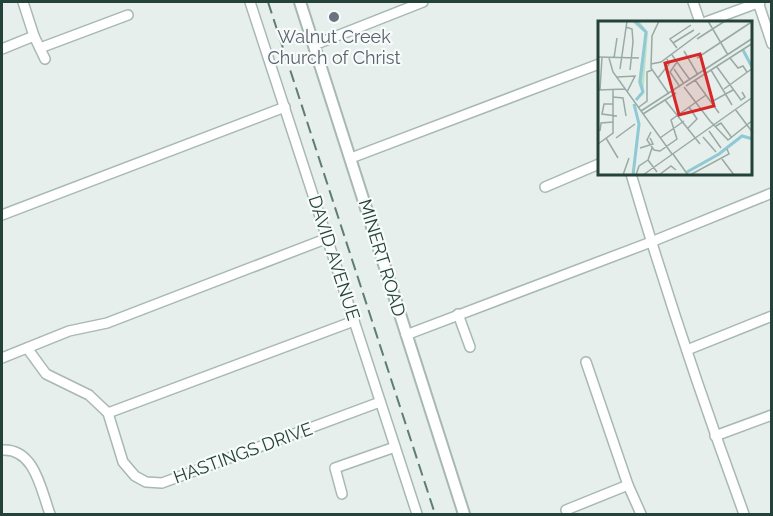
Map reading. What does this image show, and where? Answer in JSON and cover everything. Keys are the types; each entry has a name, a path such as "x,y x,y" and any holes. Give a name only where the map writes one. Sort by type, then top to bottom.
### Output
{"street":[{"path":"23,2 34,36 45,59"},
{"name":"DAVID AVENUE","path":"250,2 417,514"},
{"name":"MINERT ROAD","path":"300,2 464,514"},
{"path":"314,45 423,2"},
{"path":"693,2 700,21"},
{"path":"709,21 759,2 771,44"},
{"path":"40,48 128,15"},
{"path":"2,49 34,36"},
{"path":"351,158 598,68"},
{"path":"2,215 285,107"},
{"path":"545,187 598,164"},
{"path":"632,176 715,436 744,514"},
{"path":"406,335 651,242 771,193"},
{"path":"2,358 69,331 107,323 328,238"},
{"path":"458,314 470,347"},
{"path":"687,350 771,316"},
{"path":"27,348 46,374 89,395 108,413 354,321"},
{"path":"586,362 628,484 641,514"},
{"name":"HASTINGS DRIVE","path":"108,413 123,462 135,476 146,482 162,483 380,402"},
{"path":"715,436 771,415"},
{"path":"342,494 335,468 395,447"},
{"path":"2,450 23,455 34,471 50,514"},
{"path":"566,510 628,484"}],"railway":[{"path":"268,2 435,514"}],"place":[{"name":"Walnut Creek Church of Christ","path":"334,17"}]}
